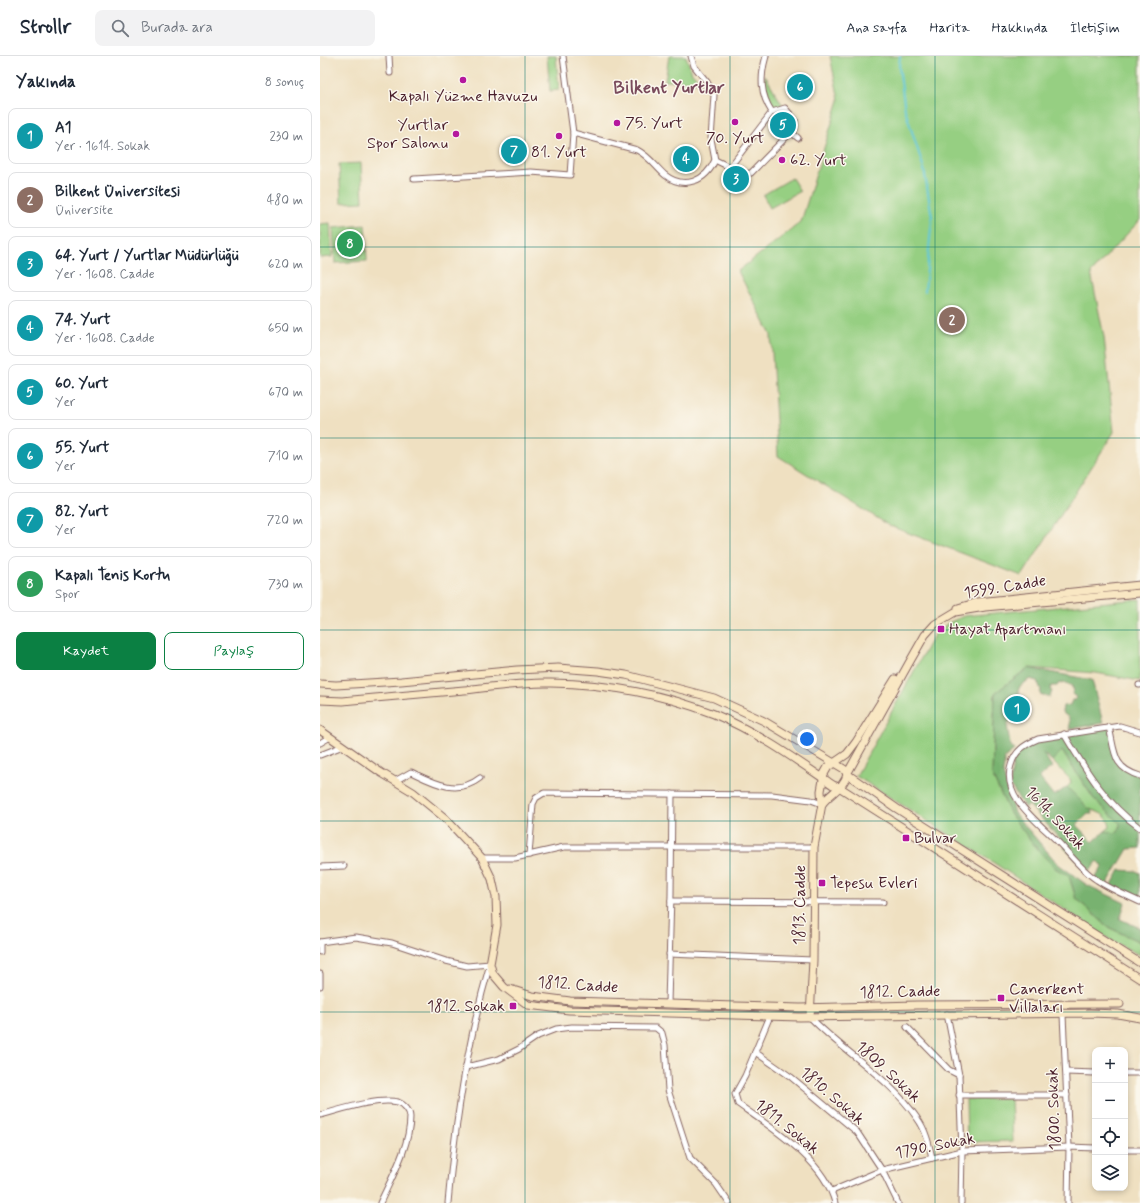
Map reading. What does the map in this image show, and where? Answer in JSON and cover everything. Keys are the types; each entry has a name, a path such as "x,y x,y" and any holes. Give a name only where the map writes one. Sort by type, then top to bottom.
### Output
{"street":[{"path":"389,56 390,73"},
{"path":"414,179 531,172 570,175 573,134 563,56"},
{"path":"573,134 637,150 646,155 664,174 680,182 691,182 707,175 716,160 711,139 714,95 707,82 694,66 691,56"},
{"path":"766,56 761,82 766,102 772,112"},
{"path":"716,160 730,167 744,174 751,173 797,124 785,108 772,112 730,167"},
{"path":"791,132 798,138"},
{"name":"1599. Cadde","path":"832,764 847,754 856,742 922,634 934,620 952,610 978,602 1140,585"},
{"name":"1599. Cadde","path":"847,774 925,635 935,624 955,612 985,607 1140,593"},
{"path":"320,684 336,685 401,681 518,670 558,668 626,674 714,698 764,721 832,764 844,769 847,774 896,808 1140,963"},
{"path":"320,700 343,701 550,683 586,685 628,691 666,699 713,714 772,744 833,785 839,787 1140,979"},
{"name":"1614. Sokak","path":"1140,732 1120,726 1038,739 1025,744 1014,755 1009,770 1010,786 1020,803 1095,879 1140,902"},
{"path":"1109,727 1117,761 1130,773 1140,776"},
{"path":"320,730 413,792 446,819 482,858 492,879 496,897 497,925 490,964 483,988 466,1067 454,1144 448,1203"},
{"path":"1064,734 1089,774 1115,808 1140,828"},
{"path":"320,743 330,737"},
{"path":"320,755 343,746"},
{"path":"824,778 826,770 832,764"},
{"path":"395,781 411,772 436,784 452,788 472,784 480,778"},
{"path":"529,855 533,804 536,798 541,794 772,794 811,800 822,804 828,795 845,783 847,774"},
{"name":"1813. Cadde","path":"810,1017 813,960 814,847 822,804 821,791 824,778"},
{"path":"668,1003 672,794"},
{"path":"482,858 515,858 564,847 814,847"},
{"path":"320,867 344,866"},
{"path":"671,901 883,902"},
{"path":"320,952 320,942 356,937 392,944 446,961 468,966 490,964"},
{"path":"669,954 813,960"},
{"path":"490,964 493,974 504,987"},
{"path":"320,974 320,986"},
{"name":"1812. Cadde","path":"504,987 532,996 549,999 811,1007 1120,1004"},
{"name":"1812. Cadde","path":"504,987 528,1005 548,1008 810,1017 947,1014 1118,1014 1140,1018"},
{"path":"1062,1004 1063,1015"},
{"path":"947,1014 959,1075 962,1151 962,1203"},
{"name":"1800. Sokak","path":"1063,1015 1069,1147 1068,1203"},
{"name":"1811. Sokak","path":"770,1016 745,1076 735,1094 738,1104 808,1158 832,1191"},
{"name":"1809. Sokak","path":"810,1017 828,1036 883,1081 907,1104 918,1118 928,1138 932,1158"},
{"path":"466,1067 499,1059 520,1049 538,1036 556,1029 572,1027 656,1028 662,1033 665,1045 668,1090 690,1158 716,1184 729,1203"},
{"path":"907,1027 949,1070 959,1075"},
{"name":"1810. Sokak","path":"755,1052 791,1077 857,1132 882,1170 898,1203"},
{"path":"1066,1072 1092,1073"},
{"path":"1128,1073 1140,1073"},
{"path":"960,1095 1067,1095"},
{"path":"320,1115 382,1101 398,1102 406,1107 411,1116 405,1146 380,1203"},
{"name":"1790. Sokak","path":"832,1191 882,1170 962,1151 1069,1147 1092,1148"},
{"path":"1128,1150 1140,1150"},
{"path":"832,1191 835,1203"}],"green space":[{"path":"547,56 556,56 559,90 550,91"},
{"path":"669,56 686,56 692,73 703,83 665,81"},
{"path":"830,56 1140,56 1140,220 1091,273 1104,337 1114,432 1022,576 890,526 778,456 771,335 738,271 801,222 839,100"},
{"path":"765,75 783,106 773,109 766,93"},
{"path":"361,163 363,202 341,203 339,164"},
{"path":"792,178 800,191 770,208 763,195"},
{"path":"330,223 332,257 320,258 320,224"},
{"path":"365,225 367,261 335,263 333,228"},
{"path":"1140,599 1140,681 1096,673 1028,668 995,693 992,775 1011,815 1055,868 1069,876 1076,898 1108,927 1140,942 1140,955 1112,941 988,859 856,776 934,635 948,623 964,616"},
{"path":"1028,668 1092,680 1103,723 1070,729 1069,718 1062,712 1063,706 1070,705 1072,700 1075,700 1076,697 1072,694 1074,689 1072,686 1063,682 1062,684 1059,683 1057,686 1051,686 1050,690 1052,691 1050,697 1040,694 1041,690 1037,681 1030,679 1020,686 1018,691 1021,700 1017,698 1015,700 1013,699 1009,708 1011,709 1010,712 1013,714 1012,716 1014,717 1007,725 1010,744 1014,750 1005,757 1003,773 1014,813 1058,864 1087,885 1125,903 1120,919 1140,928 1140,942 1108,927 1076,898 1069,876 1055,868 1038,850 1011,815 992,775 995,693"},
{"path":"1109,727 1117,761 1140,777 1140,848 1128,849 1106,886 1095,879 1103,866 1098,861 1088,872 1064,848 1066,845 1029,805 1025,808 1010,785 1014,755 1025,744","holes":["1062,751 1094,799 1120,823 1120,828 1116,833 1105,831 1093,842 1076,825 1088,814 1093,814 1092,810 1089,809 1067,787 1054,796 1039,777 1052,767 1043,753 1052,761"]},
{"path":"1062,751 1094,799 1121,823 1120,828 1116,833 1105,831 1110,827 1105,816 1089,809 1067,787 1071,783 1070,779 1052,761"},
{"path":"1120,870 1136,871 1140,873 1140,897 1129,892 1126,895 1110,888"},
{"path":"966,1099 1011,1099 1013,1141 967,1142"}],"waterway":[{"path":"900,56 899,67 905,110 924,169 932,217 925,291"}],"place":[{"name":"Kapalı Yüzme Havuzu","path":"463,80"},
{"name":"55. Yurt","path":"800,87"},
{"name":"70. Yurt","path":"735,122"},
{"name":"75. Yurt","path":"617,123"},
{"name":"60. Yurt","path":"783,125"},
{"name":"Yurtlar Spor Salonu","path":"456,134"},
{"name":"81. Yurt","path":"559,136"},
{"name":"82. Yurt","path":"514,151"},
{"name":"74. Yurt","path":"686,159"},
{"name":"62. Yurt","path":"782,160"},
{"name":"64. Yurt / Yurtlar Müdürlüğü","path":"736,179"},
{"name":"Kapalı Tenis Kortu","path":"350,244"},
{"name":"Bilkent Üniversitesi","path":"952,320"},
{"name":"Hayat Apartmanı","path":"941,629"},
{"name":"A1","path":"1017,709"},
{"name":"Bulvar","path":"906,838"},
{"name":"Tepesu Evleri","path":"822,883"},
{"name":"Canerkent Villaları","path":"1001,998"},
{"name":"1812. Sokak","path":"513,1006"}],"district":[{"name":"Bilkent Yurtlar","path":"669,88"}]}
